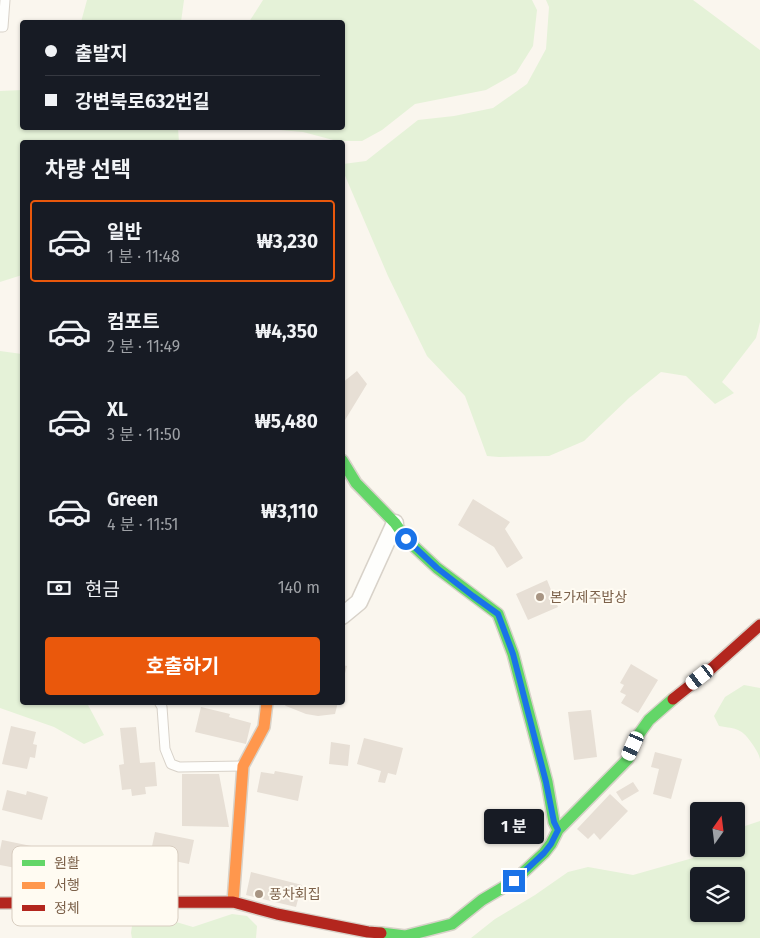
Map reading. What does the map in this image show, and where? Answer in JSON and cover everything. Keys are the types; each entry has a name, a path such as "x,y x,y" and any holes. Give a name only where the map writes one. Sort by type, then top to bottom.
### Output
{"street":[{"path":"345,465 356,482 395,523 406,539 437,568 498,614 513,654 546,782 554,822 558,830"},
{"path":"345,614 359,602 395,523"},
{"path":"178,902 233,902 277,914 368,932 405,936 452,924 482,900 514,881 544,853 558,830 628,759 639,734 649,720 760,625"},
{"path":"233,902 243,766 264,727 266,705"}],"lane":[{"path":"0,27 3,27 5,0"},
{"path":"161,705 165,749 170,764 179,767 243,766"}],"green space":[{"path":"87,0 184,0 181,20 82,20"},
{"path":"263,0 532,0 537,10 533,46 516,73 486,90 415,104 382,130 362,141 333,140 303,132 280,130 345,130 345,20 250,20"},
{"path":"546,0 693,0 760,50 760,322 756,338 722,382 734,393 715,404 686,376 661,372 629,398 584,441 549,456 487,456 465,396 427,356 388,276 345,176 345,164 366,161 418,120 454,116 493,108 527,84 546,49 549,7"},
{"path":"20,90 20,130 178,130 179,140 20,140 20,276 0,282 0,91"},
{"path":"0,351 20,354 20,705 88,705 104,735 84,744 54,727 0,708"},
{"path":"744,685 760,688 760,759 746,735 735,729 719,726 714,716 725,697"},
{"path":"760,821 760,938 471,938 495,919 568,872 588,867 633,875 693,858 745,858 745,826"},
{"path":"232,914 247,916 257,926 256,938 132,938 132,926 178,926 178,923 193,927"}],"building":[{"path":"357,371 367,384 345,420 345,381"},
{"path":"473,499 510,522 505,529 523,558 507,568 494,547 458,525"},
{"path":"547,580 558,607 528,620 516,594"},
{"path":"631,664 658,680 638,713 621,703 626,695 620,692 624,685 620,683"},
{"path":"285,705 337,705 335,714 318,716 306,714"},
{"path":"201,707 230,714 229,717 251,723 246,744 195,732"},
{"path":"591,710 597,757 574,760 568,712"},
{"path":"11,726 36,732 33,744 37,745 35,758 30,757 27,769 2,764"},
{"path":"136,727 140,763 155,762 157,786 145,787 146,794 132,796 131,789 122,790 119,765 124,764 120,728"},
{"path":"364,738 403,748 396,775 388,773 385,783 378,782 381,771 357,764"},
{"path":"331,742 350,745 348,766 329,764"},
{"path":"655,752 682,759 671,799 653,794 659,769 651,767"},
{"path":"275,771 303,776 298,801 257,792 261,772 274,774"},
{"path":"182,774 219,774 229,827 182,826"},
{"path":"633,782 639,791 622,801 616,792"},
{"path":"7,790 26,795 27,791 48,797 42,820 2,810"},
{"path":"610,794 628,811 600,840 594,833 588,839 577,829"},
{"path":"155,832 194,840 189,864 178,862 178,846 152,846"},
{"path":"2,840 31,846 12,846 12,867 0,865"},
{"path":"251,872 302,885 296,907 246,895"}],"traffic: fast":[{"path":"345,465 356,483 395,523 406,539 437,568 498,614 513,654 547,782 554,822 558,830"},
{"path":"381,933 405,936 452,924 482,900 514,881 544,853 558,830 628,759 639,734 649,720 673,699"}],"traffic: slow":[{"path":"233,902 243,766 264,727 267,705"}],"traffic: jam":[{"path":"673,699 712,668 760,625"},
{"path":"178,902 233,902 277,914 381,933"},
{"path":"0,903 12,903"}],"place":[{"name":"본가제주밥상","path":"540,597"},
{"name":"풍차회집","path":"259,894"}],"route":[{"path":"406,539 437,568 498,614 513,654 546,782 554,822 558,830 544,853 514,881"}]}
